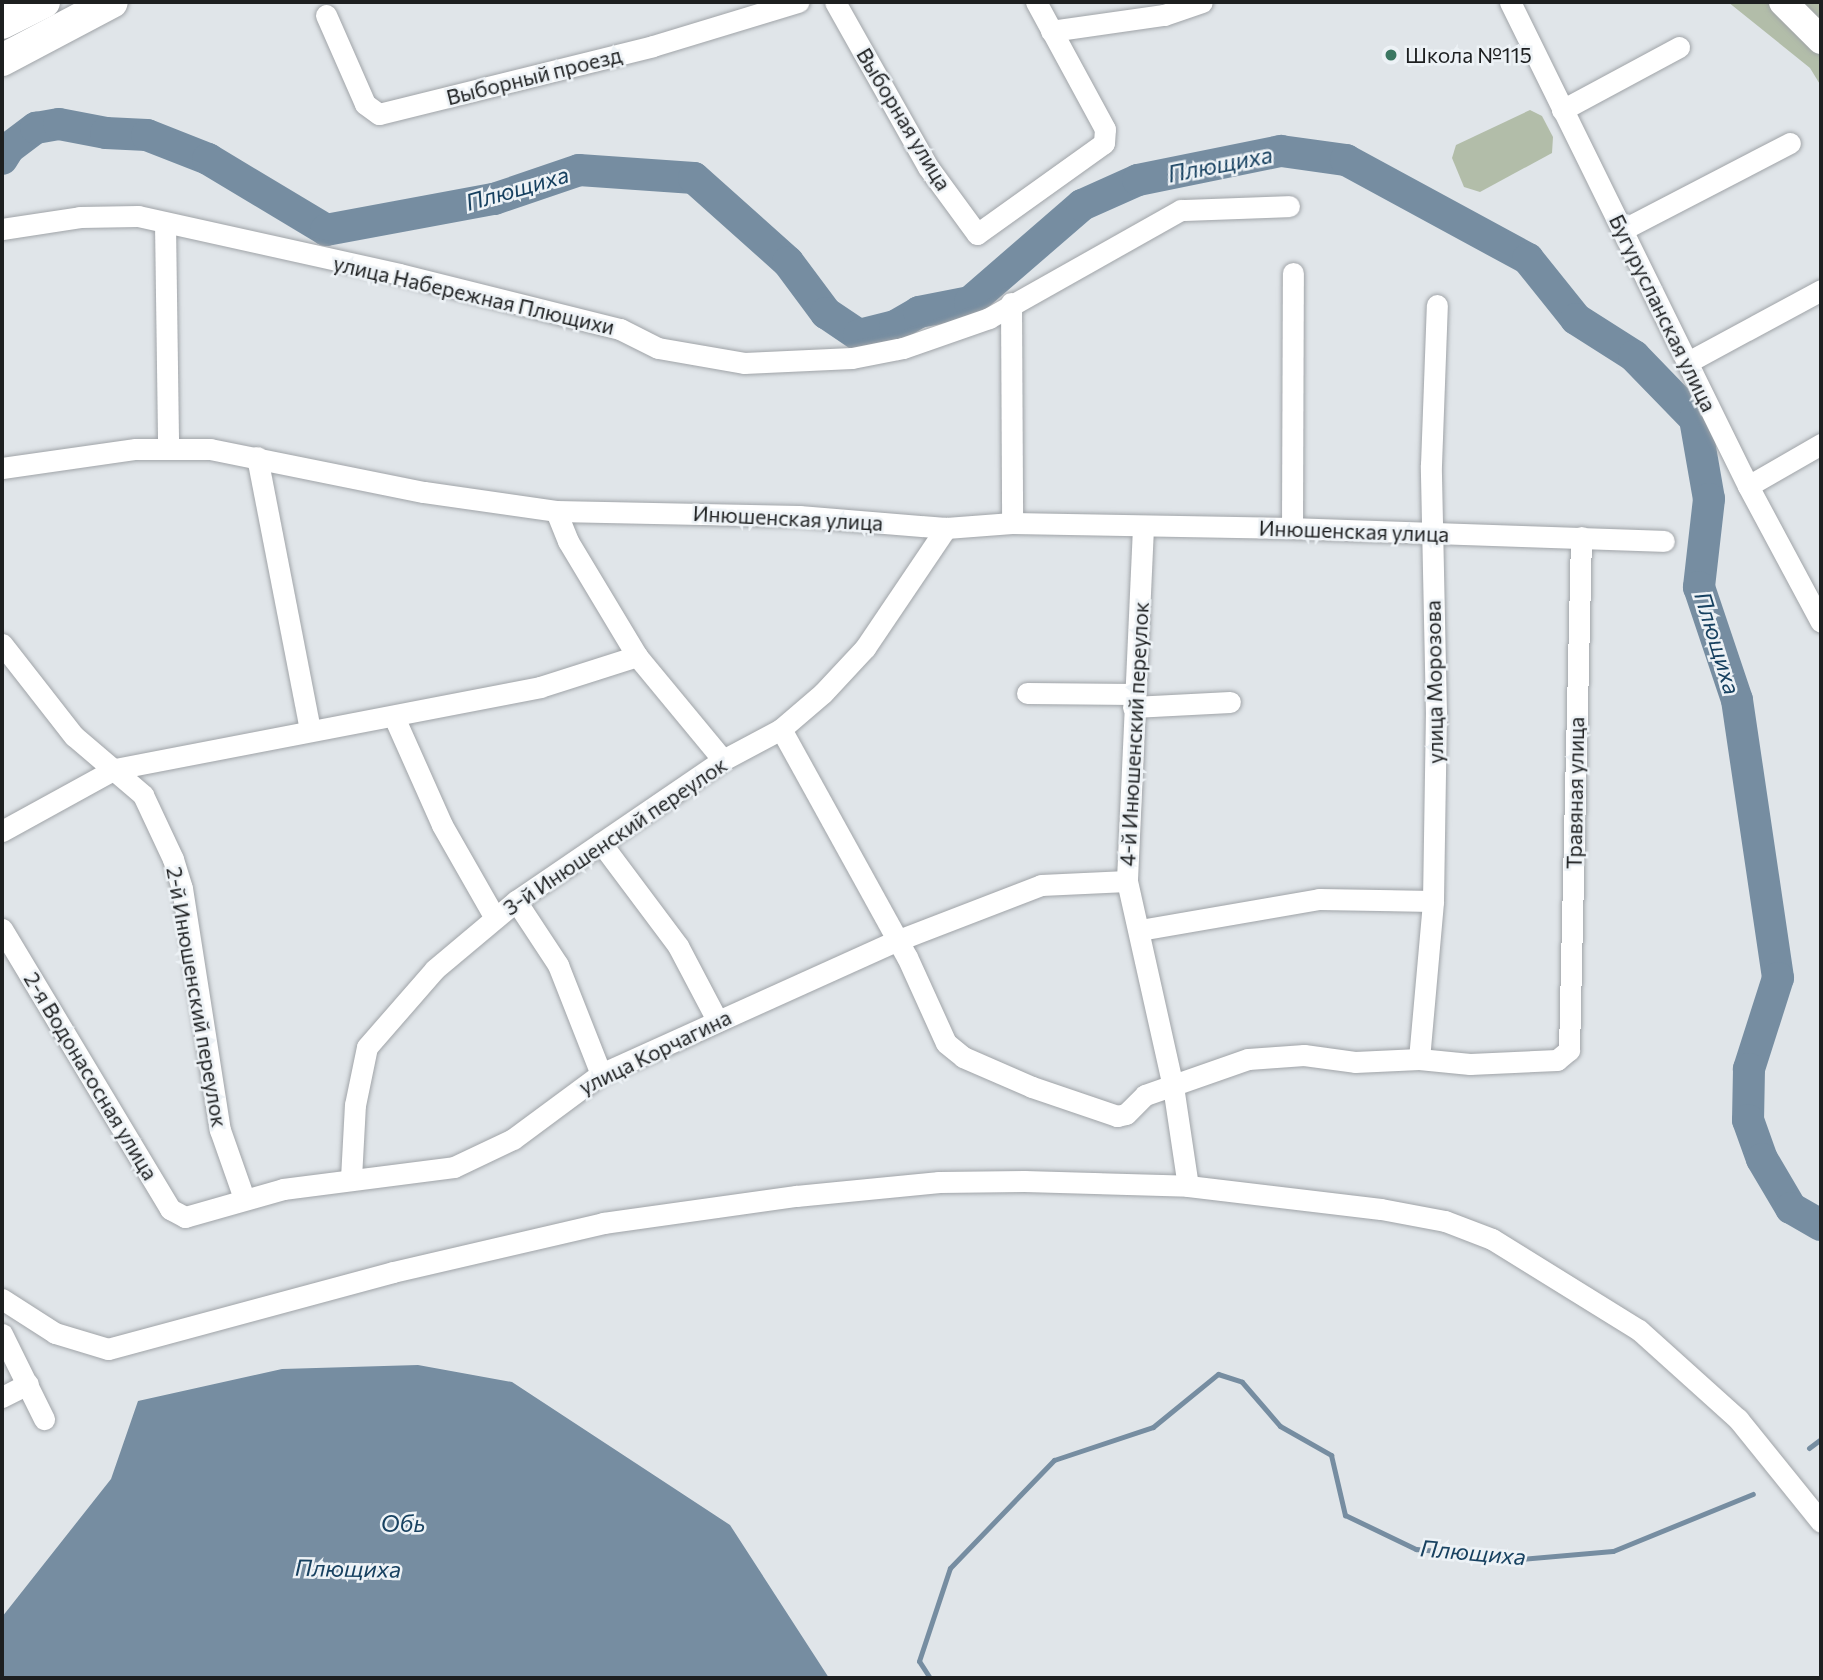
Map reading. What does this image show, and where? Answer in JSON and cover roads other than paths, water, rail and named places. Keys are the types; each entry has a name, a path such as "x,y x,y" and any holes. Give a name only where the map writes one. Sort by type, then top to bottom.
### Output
{"highway":[{"path":"2,23 44,2"},
{"path":"2,60 112,2"}],"main road":[{"path":"1783,2 1821,40"}],"street":[{"name":"Выборный проезд","path":"326,15 365,104 379,114 653,46 798,2"},
{"name":"Выборная улица","path":"835,2 928,167 977,234 1104,143 1105,129 1051,31"},
{"path":"1037,2 1051,31 1164,15 1202,2"},
{"name":"Бугурусланская улица","path":"1510,2 1748,486 1821,622"},
{"path":"1562,110 1679,47"},
{"path":"1622,230 1790,144"},
{"name":"улица Набережная Плющихи","path":"2,229 80,217 138,216 400,274 620,329 657,348 744,363 852,358 903,348 989,318 1011,303 1100,259 1181,210 1289,206"},
{"path":"165,223 168,447"},
{"path":"1292,528 1293,273"},
{"path":"1688,362 1821,290"},
{"path":"1011,303 1012,523"},
{"name":"улица Морозова","path":"1419,1059 1433,901 1436,715 1432,533 1437,305"},
{"path":"1748,486 1821,444"},
{"name":"Инюшенская улица","path":"2,468 168,447 257,457 424,492 556,511 799,516 946,528 1012,523 1292,528 1664,541"},
{"path":"257,457 310,730"},
{"path":"556,511 568,541 637,656 723,760"},
{"name":"4-й Инюшенский переулок","path":"1143,527 1127,881 1173,1086 1188,1186"},
{"name":"3-й Инюшенский переулок","path":"351,1178 355,1105 367,1047 435,969 516,901 723,760 780,729 823,693 865,648 946,528"},
{"name":"Травяная улица","path":"1419,1059 1513,1063 1557,1060 1569,1050 1581,537"},
{"name":"2-й Инюшенский переулок","path":"2,644 74,736 143,795 182,888 220,1130 244,1198"},
{"path":"2,831 115,769 540,687 637,656"},
{"path":"1027,693 1134,701 1230,702"},
{"path":"394,717 442,825 495,918"},
{"path":"780,729 896,941 946,1043 963,1057 1032,1087 1117,1116 1126,1114 1145,1095 1248,1059 1304,1055 1355,1062 1419,1059"},
{"path":"601,844 678,946 717,1020"},
{"name":"улица Корчагина","path":"186,1217 244,1198 351,1178 454,1167 513,1139 601,1074 896,941 1041,885 1127,881"},
{"path":"1140,930 1319,899 1433,901"},
{"path":"516,901 558,965 601,1074"},
{"name":"2-я Водонасосная улица","path":"2,929 170,1209 186,1217"},
{"path":"2,1299 55,1333 108,1349 393,1272 603,1223 939,1182 1188,1186 1381,1209 1445,1221 1492,1239 1639,1330 1738,1419 1821,1521"},
{"path":"2,1334 44,1419"},
{"path":"2,1397 29,1384"}],"water":[{"name":"Обь","path":"418,1365 512,1382 730,1525 829,1678 2,1678 2,1617 111,1479 138,1401 282,1369"}],"waterway":[{"name":"Плющиха","path":"2,159 9,148 36,128 59,124 106,133 147,135 208,159 326,230 494,199 579,170 694,178 788,262 826,313 859,335 895,326 919,312 970,302 1082,205 1138,180 1281,151 1346,160 1528,259 1576,319 1634,356 1695,419 1709,499 1699,587 1737,700 1778,978 1749,1069 1748,1120 1762,1159 1791,1208 1821,1225"},
{"name":"Плющиха","path":"930,1678 919,1661 950,1568 1054,1460 1153,1427 1218,1374 1242,1382 1280,1426 1331,1455 1345,1515 1416,1549 1521,1559 1613,1551 1753,1494"},
{"name":"Плющиха","path":"1809,1448 1821,1439"}],"place":[{"name":"Школа №115","path":"1391,55"}]}
